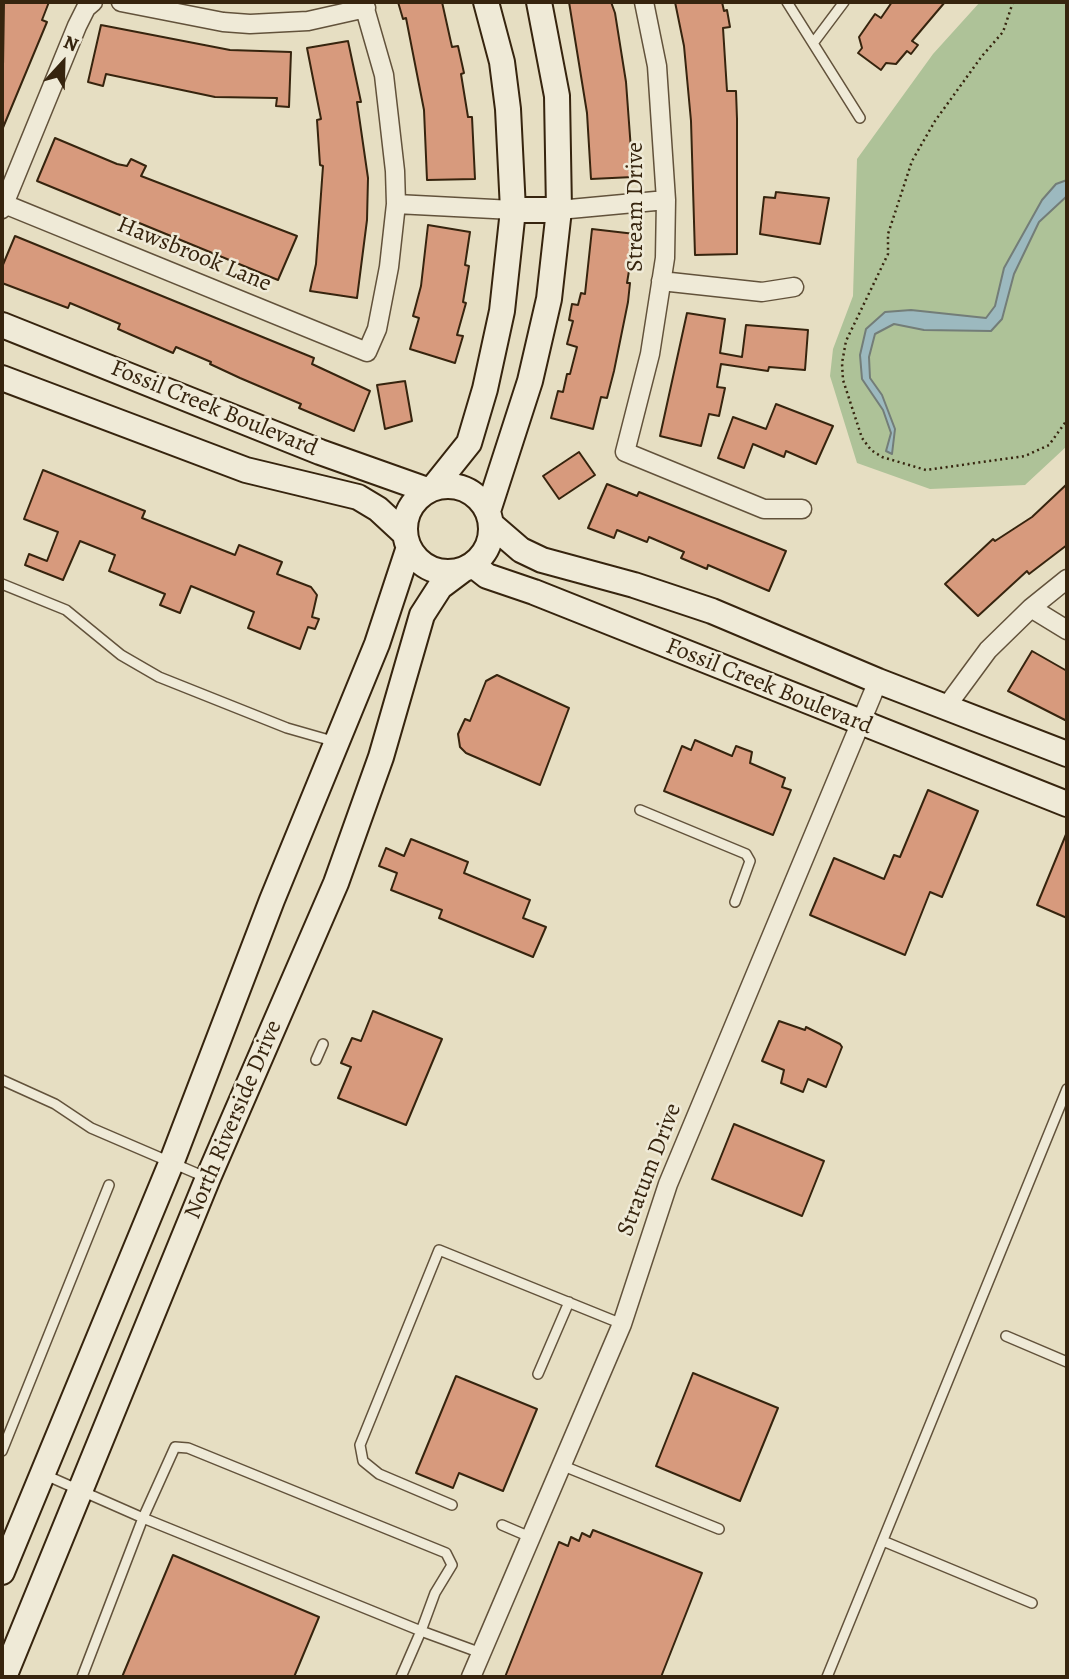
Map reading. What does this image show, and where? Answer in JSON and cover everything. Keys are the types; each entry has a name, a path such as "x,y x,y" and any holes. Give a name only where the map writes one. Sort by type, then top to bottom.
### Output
{"main road":[{"path":"486,2 502,61 513,210 502,311 485,389 469,443 407,513 407,541 426,567 438,571 469,567 488,547 490,518 530,381 549,299 559,210 557,96 539,2"},
{"path":"513,210 559,210"},
{"name":"Fossil Creek Boulevard","path":"2,325 320,452 430,489"},
{"name":"Fossil Creek Boulevard","path":"2,378 246,470 358,497 378,509 407,541"},
{"path":"430,489 459,486 471,492 490,518"},
{"name":"Fossil Creek Boulevard","path":"490,518 521,550 542,560 634,585 712,611 878,681 1067,754"},
{"name":"North Riverside Drive","path":"2,1572 172,1161 272,900 377,644 407,541"},
{"name":"Fossil Creek Boulevard","path":"469,567 1067,804"},
{"name":"North Riverside Drive","path":"4,1677 208,1178 336,883 381,757 422,615 440,587 469,567"}],"street":[{"path":"2,205 77,26 86,8 93,2"},
{"path":"121,2 223,22 250,23 318,19 365,5 390,110 396,204 513,210"},
{"name":"Stream Drive","path":"644,2 657,66 666,200 664,258 650,354 625,452 764,509 802,509"},
{"path":"559,210 666,200"},
{"name":"Hawsbrook Lane","path":"2,205 367,352 381,314 396,204"},
{"path":"661,281 762,292 794,287"},
{"path":"946,707 988,650 1031,608 1067,579"},
{"path":"1031,608 1067,630"},
{"name":"Stratum Drive","path":"471,1677 622,1324 668,1184 878,681"}],"lane":[{"path":"787,2 860,118"},
{"path":"814,42 844,2"},
{"path":"2,584 66,610 121,655 159,677 287,728 337,743"},
{"path":"640,810 746,854 750,861 735,902"},
{"path":"316,1060 323,1044"},
{"path":"2,1080 55,1104 91,1128 208,1178"},
{"path":"827,1677 1067,1089"},
{"path":"2,1451 109,1185"},
{"path":"452,1506 379,1474 363,1461 360,1445 439,1250 622,1324"},
{"path":"538,1374 569,1302"},
{"path":"1006,1336 1067,1362"},
{"path":"82,1677 144,1518 175,1447 188,1448 446,1553 452,1565 435,1593 401,1677"},
{"path":"561,1465 719,1529"},
{"path":"41,1473 144,1518 481,1653"},
{"path":"502,1525 530,1537"},
{"path":"883,1541 1032,1603"}],"path":[{"path":"1013,2 1003,33 982,56 935,121 912,161 888,234 888,254 846,341 842,363 848,398 862,438 871,450 883,457 926,470 1025,456 1049,445 1067,420"}],"green space":[{"path":"980,2 1067,2 1067,446 1025,485 930,489 857,463 830,376 833,349 853,296 857,159 933,54"}],"water":[{"path":"1067,180 1067,196 1039,222 1014,274 1002,319 991,331 924,330 894,324 875,334 869,357 870,378 882,395 895,429 892,454 886,451 891,433 883,410 862,379 860,355 866,329 885,312 911,310 986,318 995,306 1004,268 1042,200 1056,184"}],"building":[{"path":"4,2 49,2 42,20 47,22 2,130"},
{"path":"398,2 442,2 452,47 458,46 464,73 461,74 468,117 472,117 475,179 427,180 424,110 406,18 403,19"},
{"path":"569,2 611,2 626,82 633,177 591,179 587,113"},
{"path":"675,2 722,2 724,11 727,10 730,27 723,28 727,91 736,91 737,254 695,255 691,121 684,46"},
{"path":"892,2 945,2 912,41 918,45 911,54 907,51 896,64 886,63 881,70 858,53 862,48 859,37 875,14 881,18"},
{"path":"101,25 230,50 291,52 289,107 276,106 277,98 215,97 106,74 103,86 88,82"},
{"path":"348,41 361,102 357,102 368,178 367,220 357,298 310,291 316,264 323,166 320,165 317,120 321,119 307,48"},
{"path":"55,138 117,164 127,166 131,159 146,166 141,176 297,236 278,280 37,181"},
{"path":"776,192 829,198 820,244 760,234 764,197 775,198"},
{"path":"428,225 470,232 465,265 469,266 463,302 466,303 457,335 463,336 455,363 410,349 419,318 413,316 421,286"},
{"path":"592,229 635,234 627,283 630,283 628,302 614,371 607,398 601,397 593,429 551,418 558,391 563,392 567,374 570,374 577,347 567,344 573,321 569,320 572,304 578,305 581,293 585,294"},
{"path":"15,236 314,358 312,364 370,391 354,431 299,408 301,404 176,347 173,353 118,329 120,324 70,303 68,308 2,283 2,267"},
{"path":"687,313 725,319 720,353 742,357 746,325 808,330 805,370 769,367 768,371 721,364 717,387 725,388 719,416 709,414 701,446 660,436"},
{"path":"405,381 412,421 385,429 377,385"},
{"path":"776,404 833,426 816,464 786,451 784,457 753,444 744,468 718,458 733,417 766,429"},
{"path":"579,452 595,475 559,499 543,476"},
{"path":"43,470 145,511 142,518 235,555 239,545 282,562 277,574 311,587 317,595 312,617 319,619 315,629 308,627 300,649 248,628 254,612 191,586 180,613 160,605 165,594 109,571 115,555 80,541 63,580 25,565 29,554 47,561 58,532 24,519"},
{"path":"607,484 637,496 639,492 786,551 769,591 708,565 707,569 681,558 684,552 649,537 647,542 617,530 614,538 588,528"},
{"path":"1067,484 1067,545 1029,574 1027,571 978,616 945,584 993,539 995,541 1032,517"},
{"path":"1032,651 1067,671 1067,721 1008,691"},
{"path":"497,675 569,708 540,785 466,753 460,747 458,734 465,719 470,721 486,681"},
{"path":"695,740 732,756 736,746 752,752 750,763 785,778 782,787 791,790 773,835 664,791 682,746 691,750"},
{"path":"928,790 978,811 942,897 930,892 905,955 810,915 834,858 884,879 894,855 900,857"},
{"path":"1067,832 1067,918 1037,905"},
{"path":"411,839 468,862 464,873 530,900 523,918 546,927 533,957 439,918 442,910 391,890 397,873 379,866 386,848 404,856"},
{"path":"373,1011 442,1039 406,1125 338,1098 351,1067 341,1063 352,1038 361,1041"},
{"path":"779,1021 805,1030 806,1027 840,1044 842,1047 826,1087 808,1079 803,1092 781,1083 784,1070 762,1061"},
{"path":"734,1124 824,1161 802,1216 712,1179"},
{"path":"693,1373 778,1408 740,1501 656,1466"},
{"path":"456,1376 537,1409 503,1491 459,1473 453,1488 416,1473"},
{"path":"593,1530 702,1573 661,1677 505,1677 559,1542 568,1546 571,1537 579,1541 582,1533 590,1537"},
{"path":"173,1555 319,1617 294,1677 122,1677"}]}
